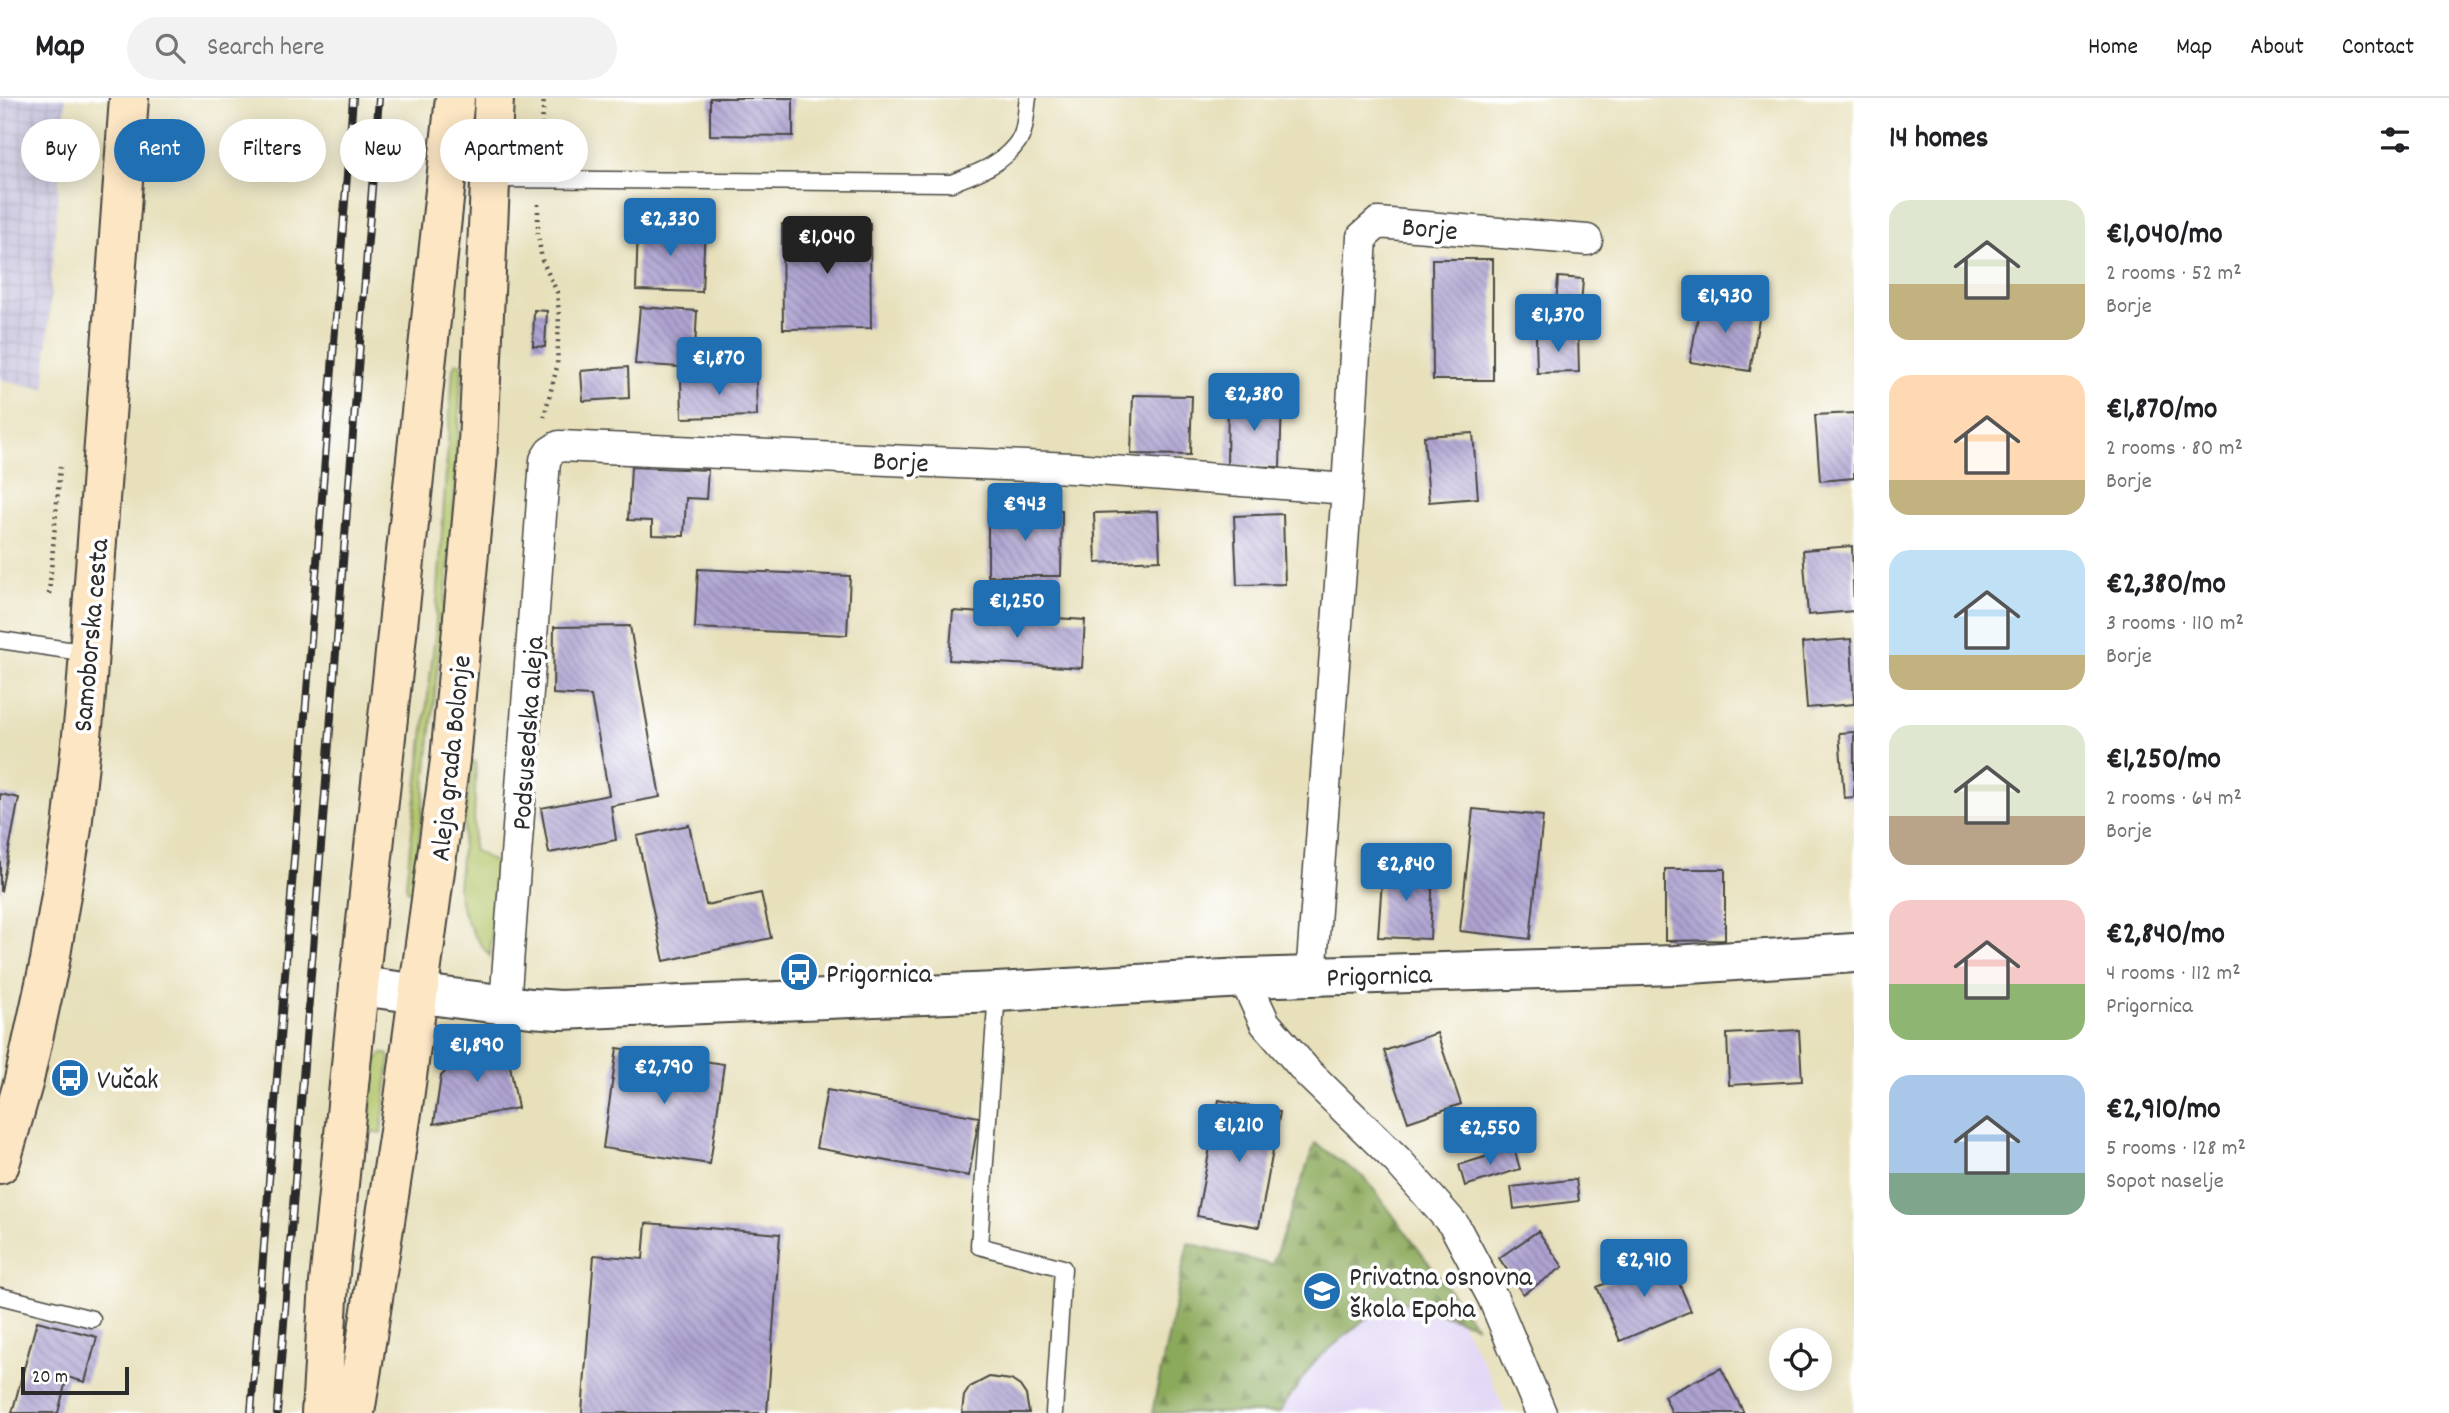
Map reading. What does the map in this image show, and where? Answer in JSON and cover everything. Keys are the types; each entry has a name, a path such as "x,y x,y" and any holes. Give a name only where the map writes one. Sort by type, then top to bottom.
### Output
{"main road":[{"name":"Samoborska cesta","path":"0,1164 24,1080 50,961 72,828 89,653 129,98"},
{"path":"321,1413 329,1283 359,986 455,98"},
{"name":"Aleja grada Bolonje","path":"494,119 495,98"},
{"name":"Aleja grada Bolonje","path":"355,1413 420,994 450,760 477,465 491,182"}],"street":[{"name":"Borje","path":"1311,976 1347,489 1362,237 1378,223 1587,240"},
{"name":"Borje","path":"545,460 550,452 559,446 566,446 1073,468 1347,489"},
{"name":"Podsusedska aleja","path":"505,1005 545,460"},
{"name":"Prigornica","path":"359,986 560,1010 997,992 1244,978 1675,965 1854,953"},
{"path":"1244,978 1265,1023 1308,1073 1398,1161 1454,1225 1493,1298 1541,1413"}],"lane":[{"path":"588,180 951,183 982,171 1002,159 1022,135 1028,98"},
{"path":"0,640 89,653"},
{"path":"997,992 979,1246 1063,1268 1054,1413"},
{"path":"0,1296 92,1319"}],"path":[{"path":"542,260 557,292 560,344 557,367 546,404 545,460"},
{"path":"49,594 60,467"}],"shaded area":[{"path":"0,98 66,98 64,119 21,119 21,182 59,182 45,389 0,379"},
{"name":"Privatna osnovna škola Epoha","path":"1207,1268 1448,1299 1488,1371 1505,1413 1176,1413"}],"green space":[{"path":"456,363 460,363 462,368 453,525 414,888 410,891 407,890 406,883 435,635 453,368"},
{"path":"471,761 476,762 473,850 496,863 490,956 468,924 461,907 458,888"},
{"path":"383,1054 388,1054 390,1058 381,1133 377,1133 368,1127 376,1060"},
{"name":"Privatna osnovna škola Epoha","path":"1315,1143 1366,1179 1475,1325 1390,1298 1314,1362 1279,1413 1152,1413 1188,1243 1272,1265"}],"building":[{"path":"710,98 793,98 793,136 710,135"},
{"path":"870,223 871,328 783,329 782,224"},
{"path":"638,224 705,226 702,292 636,290"},
{"path":"1432,259 1493,259 1493,380 1433,380"},
{"path":"1558,277 1583,279 1580,321 1555,319"},
{"path":"1701,298 1761,308 1750,371 1690,362"},
{"path":"640,307 697,311 694,368 635,364"},
{"path":"534,310 547,311 545,347 533,346"},
{"path":"1578,334 1579,372 1537,373 1536,336"},
{"path":"628,367 629,398 583,401 581,371"},
{"path":"756,377 757,416 682,418 681,378"},
{"path":"1133,395 1192,396 1190,455 1131,454"},
{"path":"1228,399 1282,399 1280,467 1227,466"},
{"path":"1854,413 1854,478 1820,481 1815,415"},
{"path":"1473,433 1478,498 1429,502 1424,436"},
{"path":"631,467 708,470 706,499 686,498 684,536 652,535 652,521 628,520"},
{"path":"988,509 1062,510 1061,576 988,576"},
{"path":"1158,511 1160,560 1096,563 1094,513"},
{"path":"1283,514 1285,584 1237,585 1234,516"},
{"path":"1852,546 1854,611 1808,615 1803,550"},
{"path":"698,569 850,576 847,635 695,628"},
{"path":"953,611 1085,620 1082,668 949,660"},
{"path":"630,626 660,797 611,806 616,840 549,853 541,808 609,795 591,696 553,694 554,627"},
{"path":"1851,639 1854,704 1807,708 1802,643"},
{"path":"1854,732 1854,797 1844,798 1839,733"},
{"path":"0,794 19,798 1,891 0,891"},
{"path":"1473,809 1543,816 1530,939 1460,931"},
{"path":"689,825 706,905 761,893 771,938 664,961 637,836"},
{"path":"1383,866 1433,870 1430,939 1378,937"},
{"path":"1665,869 1725,869 1725,940 1665,941"},
{"path":"1799,1030 1802,1081 1729,1085 1727,1034"},
{"path":"1437,1033 1461,1104 1408,1122 1384,1051"},
{"path":"505,1039 518,1108 434,1124 441,1076 462,1054 480,1044"},
{"path":"617,1048 724,1064 710,1164 603,1148"},
{"path":"827,1090 979,1117 969,1176 816,1148"},
{"path":"1219,1100 1280,1112 1259,1227 1197,1216"},
{"path":"1514,1148 1520,1169 1465,1186 1459,1165"},
{"path":"1576,1179 1579,1201 1514,1209 1511,1187"},
{"path":"646,1223 780,1234 767,1413 582,1413 594,1255 643,1259"},
{"path":"1538,1231 1563,1267 1523,1294 1499,1258"},
{"path":"1668,1257 1691,1311 1620,1341 1597,1287"},
{"path":"37,1321 97,1337 85,1382 67,1377 58,1413 12,1413"},
{"path":"1721,1368 1744,1413 1672,1413 1664,1396"},
{"path":"989,1377 1011,1380 1020,1386 1026,1395 1029,1413 962,1413 964,1396 970,1387"}],"railway":[{"path":"251,1413 353,98"},
{"path":"277,1413 379,98"}],"place":[{"name":"Prigornica","path":"799,972"},
{"name":"Vučak","path":"70,1078"},
{"name":"Privatna osnovna škola Epoha","path":"1322,1291"}]}
